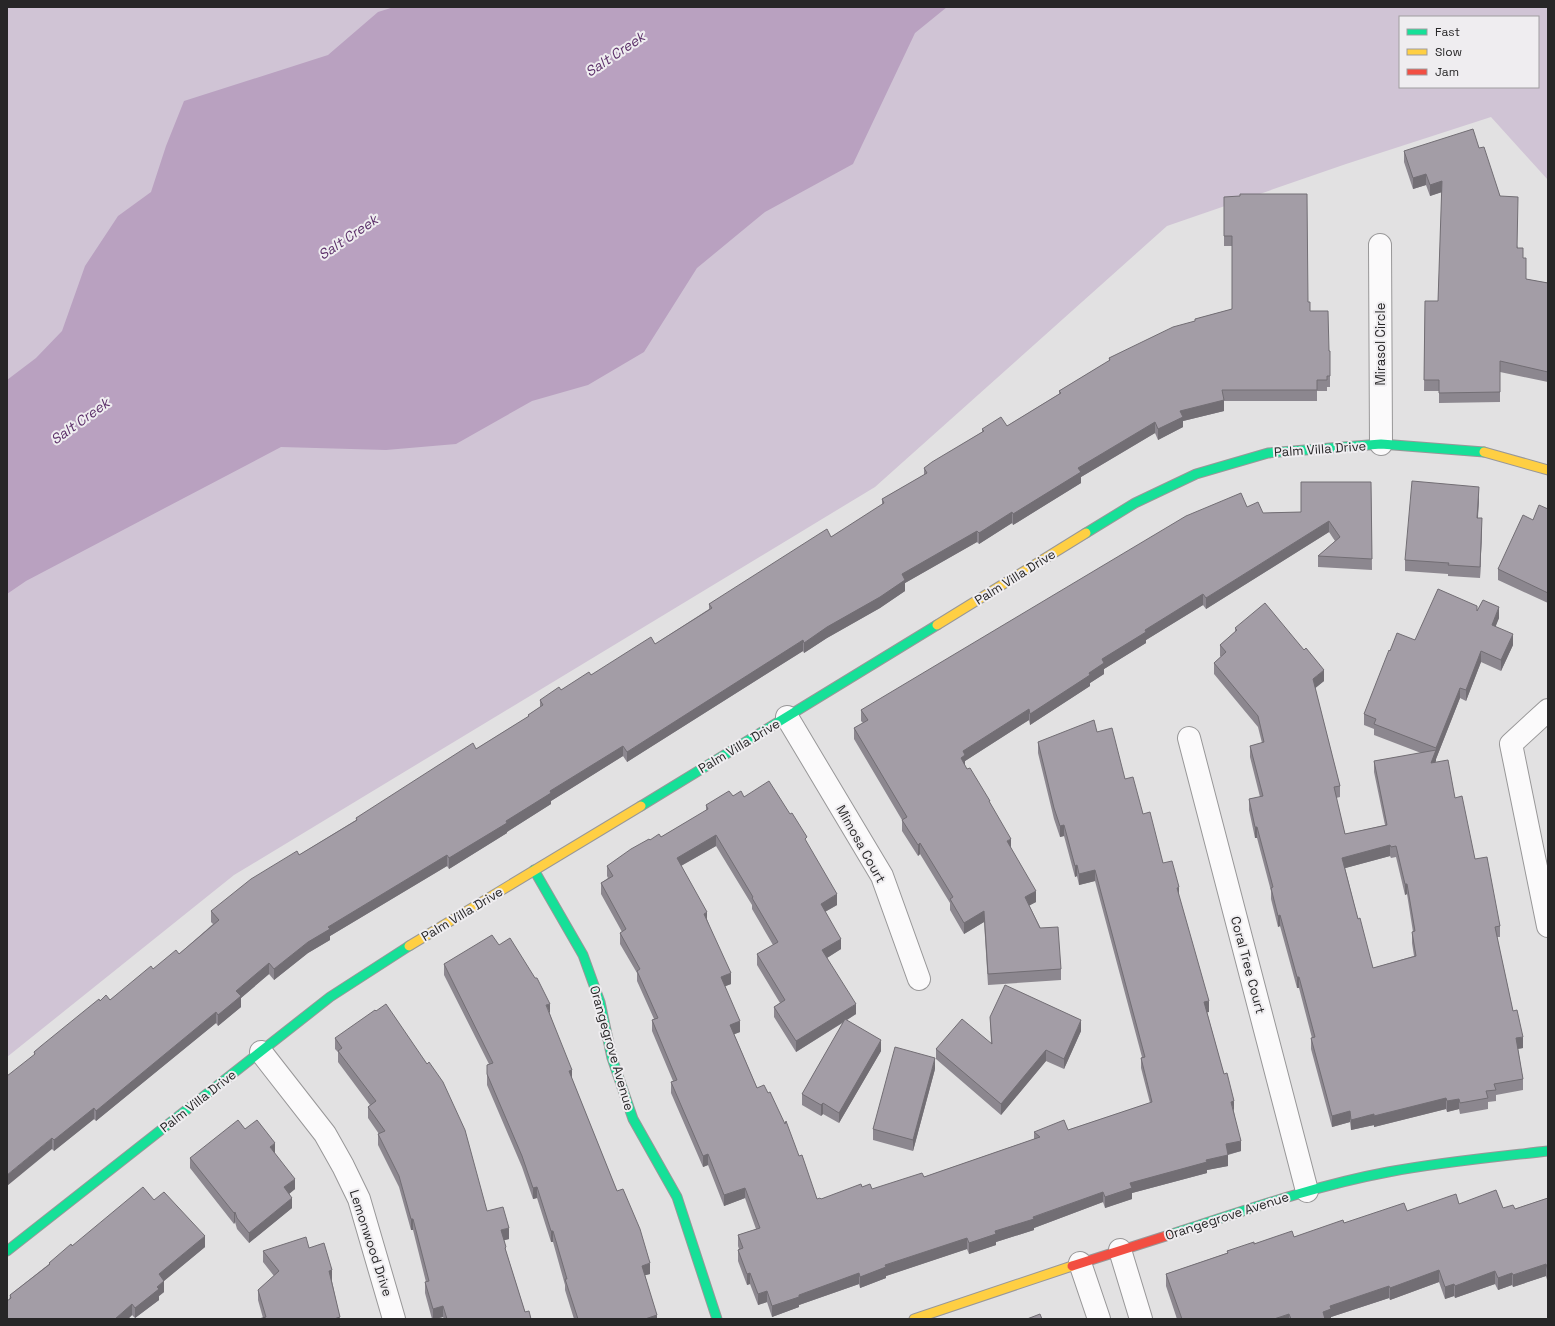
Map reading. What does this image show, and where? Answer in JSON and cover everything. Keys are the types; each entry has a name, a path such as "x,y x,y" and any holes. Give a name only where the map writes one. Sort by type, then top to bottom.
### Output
{"street":[{"name":"Mirasol Circle","path":"1380,245 1381,444"},
{"name":"Palm Villa Drive","path":"7,1251 330,997 534,870 787,717 1135,503 1196,474 1268,453 1381,444 1484,452 1548,470"},
{"path":"1548,710 1511,744 1548,926"},
{"name":"Mimosa Court","path":"787,717 882,876 919,979"},
{"name":"Coral Tree Court","path":"1189,738 1307,1191"},
{"name":"Orangegrove Avenue","path":"534,870 583,955 600,1002 612,1058 633,1119 676,1196 717,1319"},
{"name":"Lemonwood Drive","path":"261,1052 325,1134 343,1166 359,1199 394,1319"},
{"name":"Orangegrove Avenue","path":"914,1319 1080,1263 1307,1191 1388,1172 1472,1159 1548,1151"},
{"path":"1120,1250 1141,1319"},
{"path":"1080,1263 1099,1319"}],"shaded area":[{"path":"7,7 1548,7 1548,180 1491,117 1346,164 1167,226 875,487 234,875 7,1057"}],"water":[{"name":"Salt Creek","path":"394,7 947,7 915,33 853,164 765,212 697,268 644,352 588,385 532,401 456,444 386,450 281,447 26,581 7,594 7,380 36,358 62,331 85,266 118,216 151,192 166,146 184,101 328,55 378,12"}],"building":[{"path":"1473,129 1479,148 1484,147 1500,196 1518,197 1517,248 1523,248 1523,258 1526,258 1526,279 1548,283 1548,372 1500,361 1500,392 1439,393 1439,380 1424,380 1425,301 1438,301 1442,181 1430,185 1426,174 1413,178 1404,151"},
{"path":"1240,194 1307,194 1308,302 1310,302 1310,311 1328,311 1330,376 1327,376 1327,380 1317,380 1317,390 1222,390 1224,400 1180,411 1183,417 1158,429 1155,422 1078,468 1081,472 1013,514 1012,512 979,533 977,531 902,574 905,580 880,597 827,627 804,643 803,640 627,752 623,746 550,791 551,793 506,821 507,823 449,858 447,855 328,927 330,929 308,942 274,969 269,963 236,991 241,996 218,1015 216,1012 96,1111 94,1108 54,1140 52,1138 7,1175 7,1076 99,999 100,1001 106,995 110,1000 151,966 153,969 176,950 179,954 219,920 211,911 251,879 297,851 299,855 357,820 356,818 473,743 476,749 529,716 528,715 543,705 540,700 559,687 561,690 589,672 591,675 651,637 655,644 712,608 709,604 827,529 831,537 884,503 882,499 927,473 924,468 984,431 982,429 1001,417 1007,426 1061,393 1059,391 1110,360 1109,358 1173,327 1195,321 1195,319 1232,309 1232,236 1224,236 1224,197 1240,196"},
{"path":"1412,481 1479,487 1477,518 1482,518 1480,567 1405,560"},
{"path":"1301,482 1371,482 1372,559 1318,556 1340,537 1329,521 1206,598 1203,594 1145,630 1146,632 1102,659 1104,663 1089,673 1090,675 1030,714 1029,709 963,751 965,755 961,758 967,769 970,768 990,801 1011,839 1007,841 1036,891 1025,897 1040,928 1058,927 1061,969 988,974 984,911 964,923 950,899 953,897 920,843 918,845 902,820 907,817 854,728 868,720 861,710 1186,516 1241,493 1247,507 1258,502 1263,513 1301,512"},
{"path":"1539,505 1548,509 1548,593 1498,569 1523,515 1533,520"},
{"path":"1438,589 1477,606 1477,611 1483,600 1499,607 1492,625 1513,634 1501,660 1481,651 1466,690 1460,688 1436,748 1374,724 1376,719 1364,714 1397,633 1415,640"},
{"path":"1265,603 1304,650 1306,648 1324,670 1313,679 1340,786 1334,787 1345,834 1387,825 1374,761 1436,750 1431,763 1448,760 1455,798 1462,796 1475,859 1487,857 1500,926 1495,927 1513,1011 1517,1010 1523,1037 1516,1038 1523,1079 1494,1084 1496,1090 1486,1091 1488,1098 1460,1103 1459,1099 1447,1101 1446,1098 1374,1116 1374,1114 1351,1120 1350,1111 1332,1116 1311,1038 1315,1037 1299,977 1297,977 1280,915 1278,916 1271,888 1273,887 1257,827 1255,827 1249,799 1263,796 1250,746 1264,742 1258,716 1214,663 1226,652 1220,645 1237,630 1235,628","holes":["1390,845 1391,847 1396,846 1405,884 1407,884 1415,931 1412,932 1416,956 1373,968 1342,858"]},
{"path":"1094,720 1097,732 1112,728 1125,779 1133,777 1143,814 1150,812 1163,863 1172,861 1179,887 1177,888 1209,1001 1204,1002 1224,1074 1227,1073 1234,1101 1231,1102 1241,1141 1226,1144 1228,1155 1206,1160 1207,1162 1130,1183 1132,1188 1105,1197 1103,1192 1033,1217 1034,1219 995,1231 996,1234 969,1243 967,1238 885,1265 886,1267 860,1277 859,1273 772,1306 767,1291 758,1294 750,1273 747,1274 738,1250 743,1248 738,1235 760,1228 745,1188 724,1195 708,1154 703,1156 671,1082 677,1080 652,1020 658,1018 637,971 640,969 620,933 626,929 601,883 613,876 607,866 631,849 659,834 661,837 708,809 706,805 729,791 733,796 741,791 744,797 769,781 807,837 805,839 837,894 821,904 841,939 822,950 856,1004 796,1041 774,1007 785,1000 757,954 778,942 716,835 677,858 707,912 704,914 731,973 721,977 740,1021 730,1025 757,1088 764,1085 768,1093 770,1092 785,1124 786,1121 799,1156 802,1155 817,1199 821,1199 861,1184 862,1187 870,1184 872,1189 922,1173 924,1177 1040,1137 1034,1132 1064,1120 1068,1130 1152,1102 1141,1058 1145,1057 1095,870 1079,874 1077,865 1075,866 1064,825 1060,826 1054,808 1038,742"},
{"path":"492,935 499,945 510,938 535,978 537,978 550,1004 546,1005 572,1070 569,1071 617,1191 623,1189 640,1229 650,1263 642,1266 657,1315 645,1319 578,1319 565,1279 567,1279 553,1231 551,1231 537,1187 533,1188 522,1156 487,1074 487,1065 493,1063 444,964"},
{"path":"1005,985 1081,1020 1064,1059 1046,1050 1001,1104 936,1049 962,1019 992,1044 990,1017"},
{"path":"386,1004 427,1064 429,1062 443,1082 465,1130 487,1211 503,1207 509,1228 501,1230 505,1248 525,1312 529,1311 531,1319 447,1319 443,1306 433,1309 425,1282 429,1281 413,1219 411,1219 399,1176 378,1134 385,1131 368,1107 376,1101 338,1051 342,1048 335,1038"},
{"path":"845,1019 881,1040 839,1113 823,1103 821,1105 802,1094"},
{"path":"895,1047 935,1058 913,1140 873,1129"},
{"path":"238,1120 245,1129 257,1120 275,1143 270,1147 295,1179 284,1187 292,1198 249,1233 237,1218 235,1212 234,1213 190,1158"},
{"path":"143,1187 154,1200 164,1192 205,1236 159,1274 164,1281 157,1287 159,1289 135,1308 132,1304 115,1319 7,1319 7,1301 11,1298 10,1295"},
{"path":"1496,1190 1503,1208 1513,1205 1515,1209 1548,1198 1548,1271 1546,1264 1513,1275 1512,1273 1498,1278 1495,1271 1455,1286 1454,1284 1445,1287 1439,1270 1390,1288 1389,1286 1330,1306 1331,1309 1323,1312 1325,1319 1291,1319 1289,1314 1274,1319 1182,1319 1166,1274 1228,1253 1227,1251 1254,1242 1254,1244 1292,1231 1294,1237 1343,1220 1344,1223 1404,1203 1407,1211 1456,1194 1459,1204"},
{"path":"306,1237 309,1248 324,1243 332,1270 329,1271 340,1317 334,1319 259,1319 266,1317 258,1290 279,1271 263,1251"},
{"path":"1040,1314 1042,1319 1027,1319"}],"traffic: fast":[{"path":"1086,533 1135,503 1196,474 1268,453 1381,444 1484,452"},
{"path":"641,806 937,625"},
{"path":"534,870 583,955 600,1002 612,1058 633,1119 677,1197 717,1319"},
{"path":"7,1251 330,997 409,946"},
{"path":"1169,1235 1277,1200 1360,1178 1428,1165 1548,1151"}],"traffic: slow":[{"path":"1484,452 1548,470"},
{"path":"937,625 1086,533"},
{"path":"409,946 641,806"},
{"path":"914,1319 1072,1266"}],"traffic: jam":[{"path":"1072,1266 1169,1235"}]}
